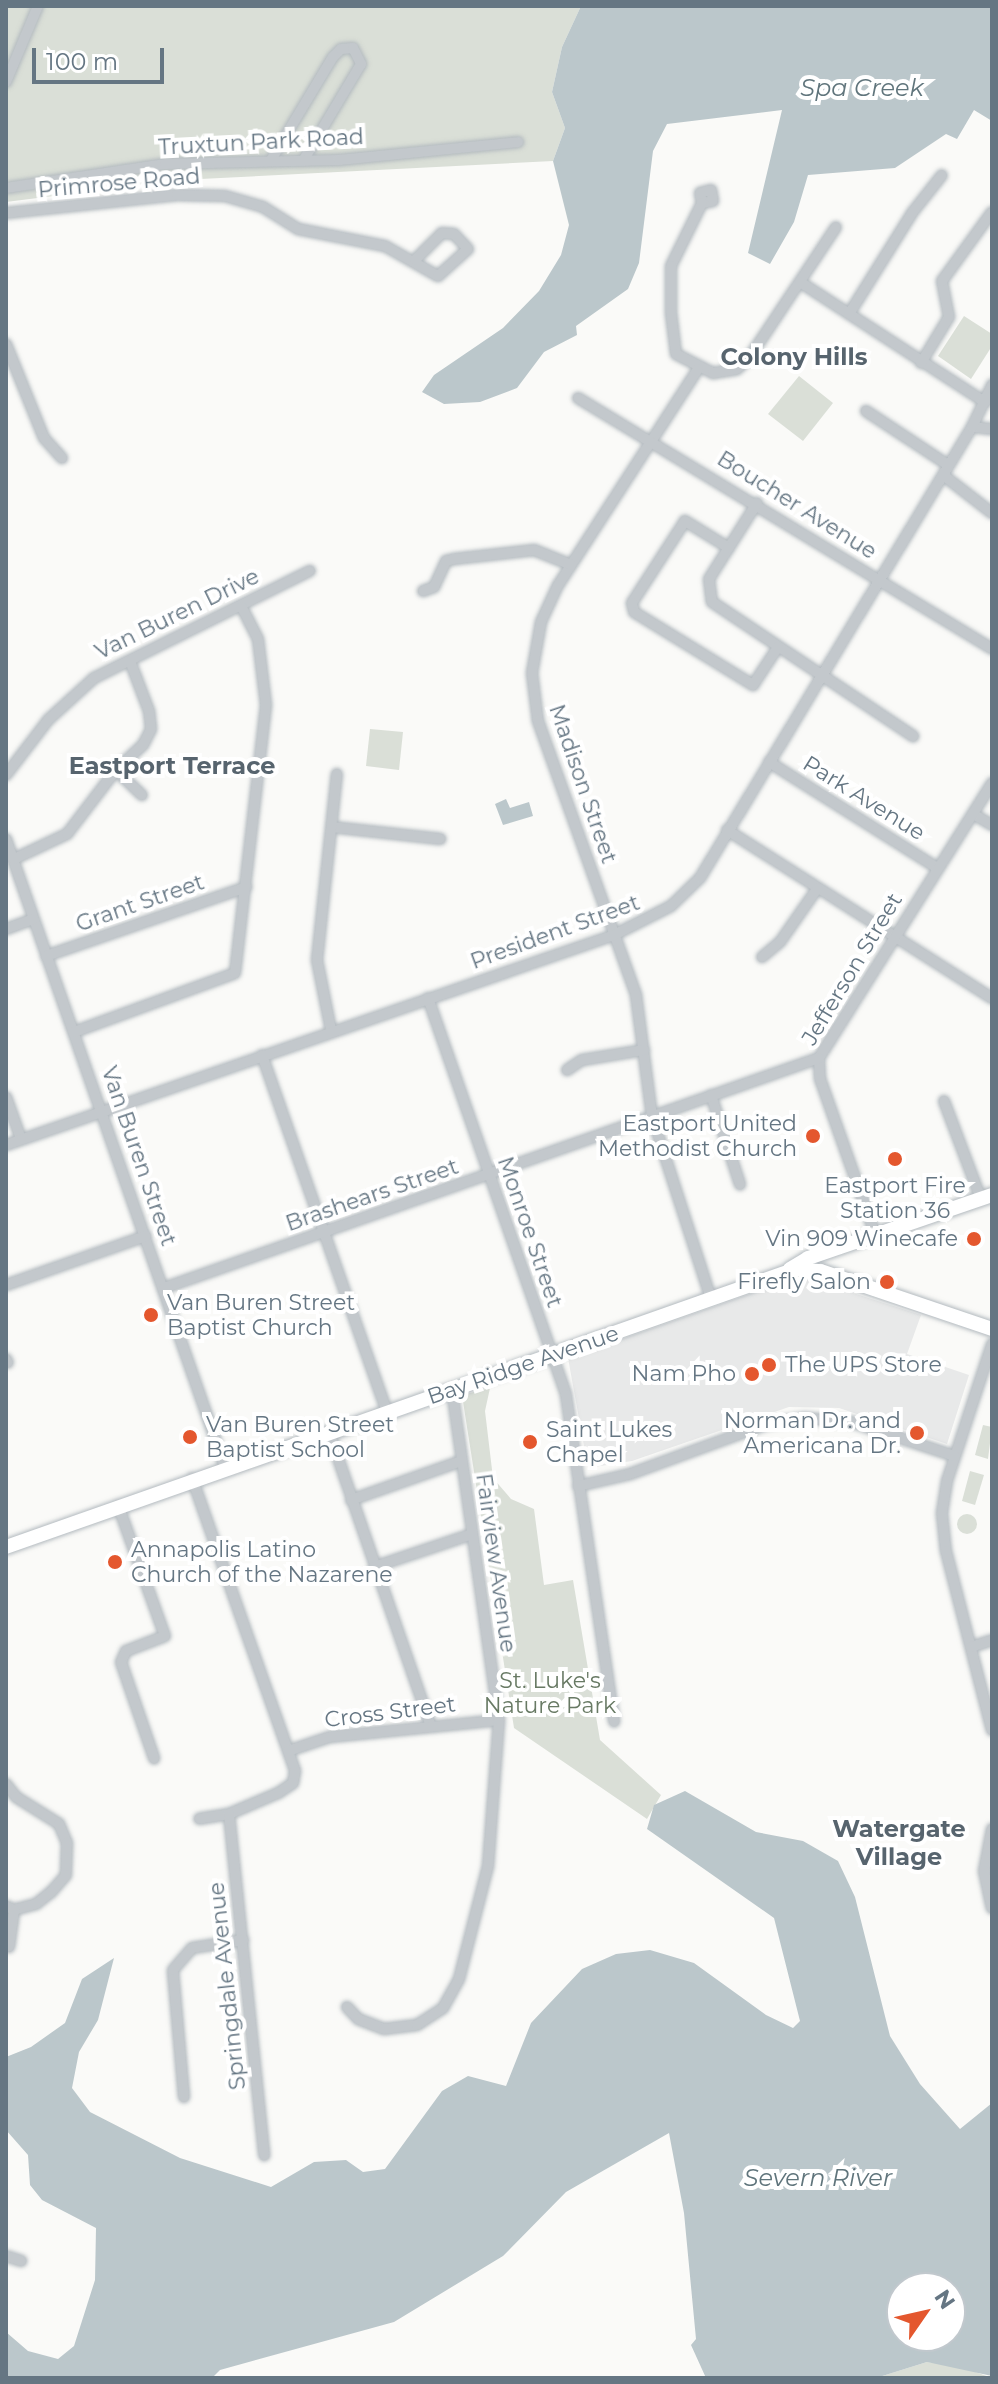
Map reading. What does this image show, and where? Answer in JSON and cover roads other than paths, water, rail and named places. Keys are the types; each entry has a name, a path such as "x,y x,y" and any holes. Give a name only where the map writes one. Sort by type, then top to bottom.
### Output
{"main road":[{"name":"Bay Ridge Avenue","path":"6,1547 192,1478 452,1391 786,1273 806,1258 986,1197"},
{"path":"821,1271 829,1257 851,1242"},
{"path":"786,1273 821,1271 992,1329"}],"street":[{"path":"6,82 38,6"},
{"path":"271,160 333,57 341,49 353,48 361,64 303,161"},
{"name":"Truxtun Park Road","path":"6,188 165,164 303,161 518,142"},
{"path":"849,314 912,213 942,175"},
{"name":"Primrose Road","path":"6,213 177,195 225,196 263,207 298,229 385,246 415,260 438,276 468,249 454,234 442,233 415,260"},
{"path":"702,203 671,266 676,354 698,369 713,373 737,369 836,227"},
{"path":"921,363 949,317 942,281 992,212"},
{"path":"800,282 985,402"},
{"path":"6,344 44,438 62,458"},
{"name":"Madison Street","path":"698,369 649,438 571,565 539,631 533,695 636,995 652,1116 711,1299"},
{"name":"President Street","path":"6,1145 331,1030 614,935 655,917 686,894 972,427 992,385"},
{"name":"Boucher Avenue","path":"578,398 757,503 992,649"},
{"path":"866,411 945,470 992,513"},
{"path":"972,427 992,429"},
{"path":"757,503 707,584 709,597 778,647 913,736"},
{"path":"729,548 685,521 632,603 634,612 753,685 778,647"},
{"path":"423,591 434,587 446,561 454,559 534,550 571,565"},
{"name":"Van Buren Drive","path":"6,775 48,720 94,678 310,571"},
{"path":"74,1032 235,973 266,676 258,639 242,607"},
{"path":"6,839 14,859 67,834 116,770 143,745 151,729 130,661"},
{"name":"Park Avenue","path":"769,762 937,868"},
{"path":"116,770 142,795"},
{"path":"331,1030 317,960 337,774"},
{"name":"Jefferson Street","path":"875,1234 820,1079 819,1058 992,783"},
{"path":"973,814 992,825"},
{"path":"332,827 440,839"},
{"path":"727,830 992,998"},
{"name":"Van Buren Street","path":"14,859 225,1467"},
{"name":"Grant Street","path":"46,956 246,887"},
{"path":"762,957 780,942 817,889"},
{"path":"6,929 33,919"},
{"name":"Monroe Street","path":"428,998 566,1395 614,1721"},
{"path":"567,1070 582,1060 644,1050"},
{"path":"262,1055 387,1412"},
{"name":"Brashears Street","path":"164,1288 819,1058"},
{"path":"711,1095 740,1184"},
{"path":"6,1097 21,1139"},
{"path":"944,1101 986,1197"},
{"path":"6,1285 146,1236"},
{"path":"992,1344 943,1497 943,1531 992,1730"},
{"name":"Fairview Avenue","path":"347,2007 358,2019 384,2029 417,2025 443,2008 459,1979 488,1866 499,1720 452,1391"},
{"path":"578,1486 630,1474 767,1424 804,1418 852,1422 954,1456"},
{"path":"329,1432 431,1727"},
{"path":"351,1500 461,1461"},
{"path":"192,1478 288,1751 293,1783 229,1814 199,1819"},
{"path":"118,1505 165,1636 126,1651 121,1662 154,1758"},
{"path":"374,1567 472,1534"},
{"path":"971,1647 992,1640"},
{"name":"Cross Street","path":"288,1751 330,1737 499,1720"},
{"path":"6,1784 16,1797 59,1824 67,1843 66,1875 36,1904 10,1908 9,1947"},
{"name":"Springdale Avenue","path":"229,1814 264,2155"},
{"path":"992,1829 984,1871 992,1908"},
{"path":"184,2097 173,1970 192,1948 243,1940"},
{"path":"6,2256 21,2261"}],"water":[{"name":"Spa Creek","path":"581,6 992,6 992,121 974,110 957,139 946,134 895,168 808,175 794,222 770,264 748,253 782,110 667,124 653,151 639,263 628,289 576,326 577,335 544,352 517,388 480,402 444,404 422,392 434,375 503,328 539,291 561,255 569,225 553,161 565,128 552,92 562,47"},
{"path":"506,799 510,808 529,802 533,816 503,825 495,804"},
{"name":"Severn River","path":"685,1791 756,1832 803,1841 838,1861 855,1897 890,2036 920,2084 960,2129 992,2103 992,2376 927,2362 876,2378 706,2378 691,2345 696,2339 684,2213 669,2133 566,2192 503,2256 394,2322 220,2370 212,2378 6,2378 6,2332 28,2351 58,2359 74,2346 95,2280 96,2228 42,2200 30,2185 28,2155 6,2130 6,2057 31,2047 65,2023 82,1979 114,1958 98,2020 79,2052 72,2088 90,2112 180,2158 271,2187 314,2162 346,2160 363,2172 385,2169 442,2091 468,2076 506,2086 531,2023 582,1969 616,1954 650,1950 694,1963 766,2015 793,2028 800,2021 774,1918 647,1829 654,1805"}],"place":[{"name":"Eastport United Methodist Church","path":"813,1136"},
{"name":"Eastport Fire Station 36","path":"895,1159"},
{"name":"Vin 909 Winecafe","path":"974,1239"},
{"name":"Firefly Salon","path":"887,1282"},
{"name":"Van Buren Street Baptist Church","path":"151,1315"},
{"name":"The UPS Store","path":"769,1365"},
{"name":"Nam Pho","path":"752,1374"},
{"name":"Norman Dr. and Americana Dr.","path":"917,1433"},
{"name":"Van Buren Street Baptist School","path":"190,1437"},
{"name":"Saint Lukes Chapel","path":"530,1442"},
{"name":"Annapolis Latino Church of the Nazarene","path":"115,1562"}],"district":[{"name":"Colony Hills","path":"794,357"},
{"name":"Eastport Terrace","path":"172,766"},
{"name":"Watergate Village","path":"899,1843"}],"park label":[{"name":"St. Luke's Nature Park","path":"550,1692"}]}
